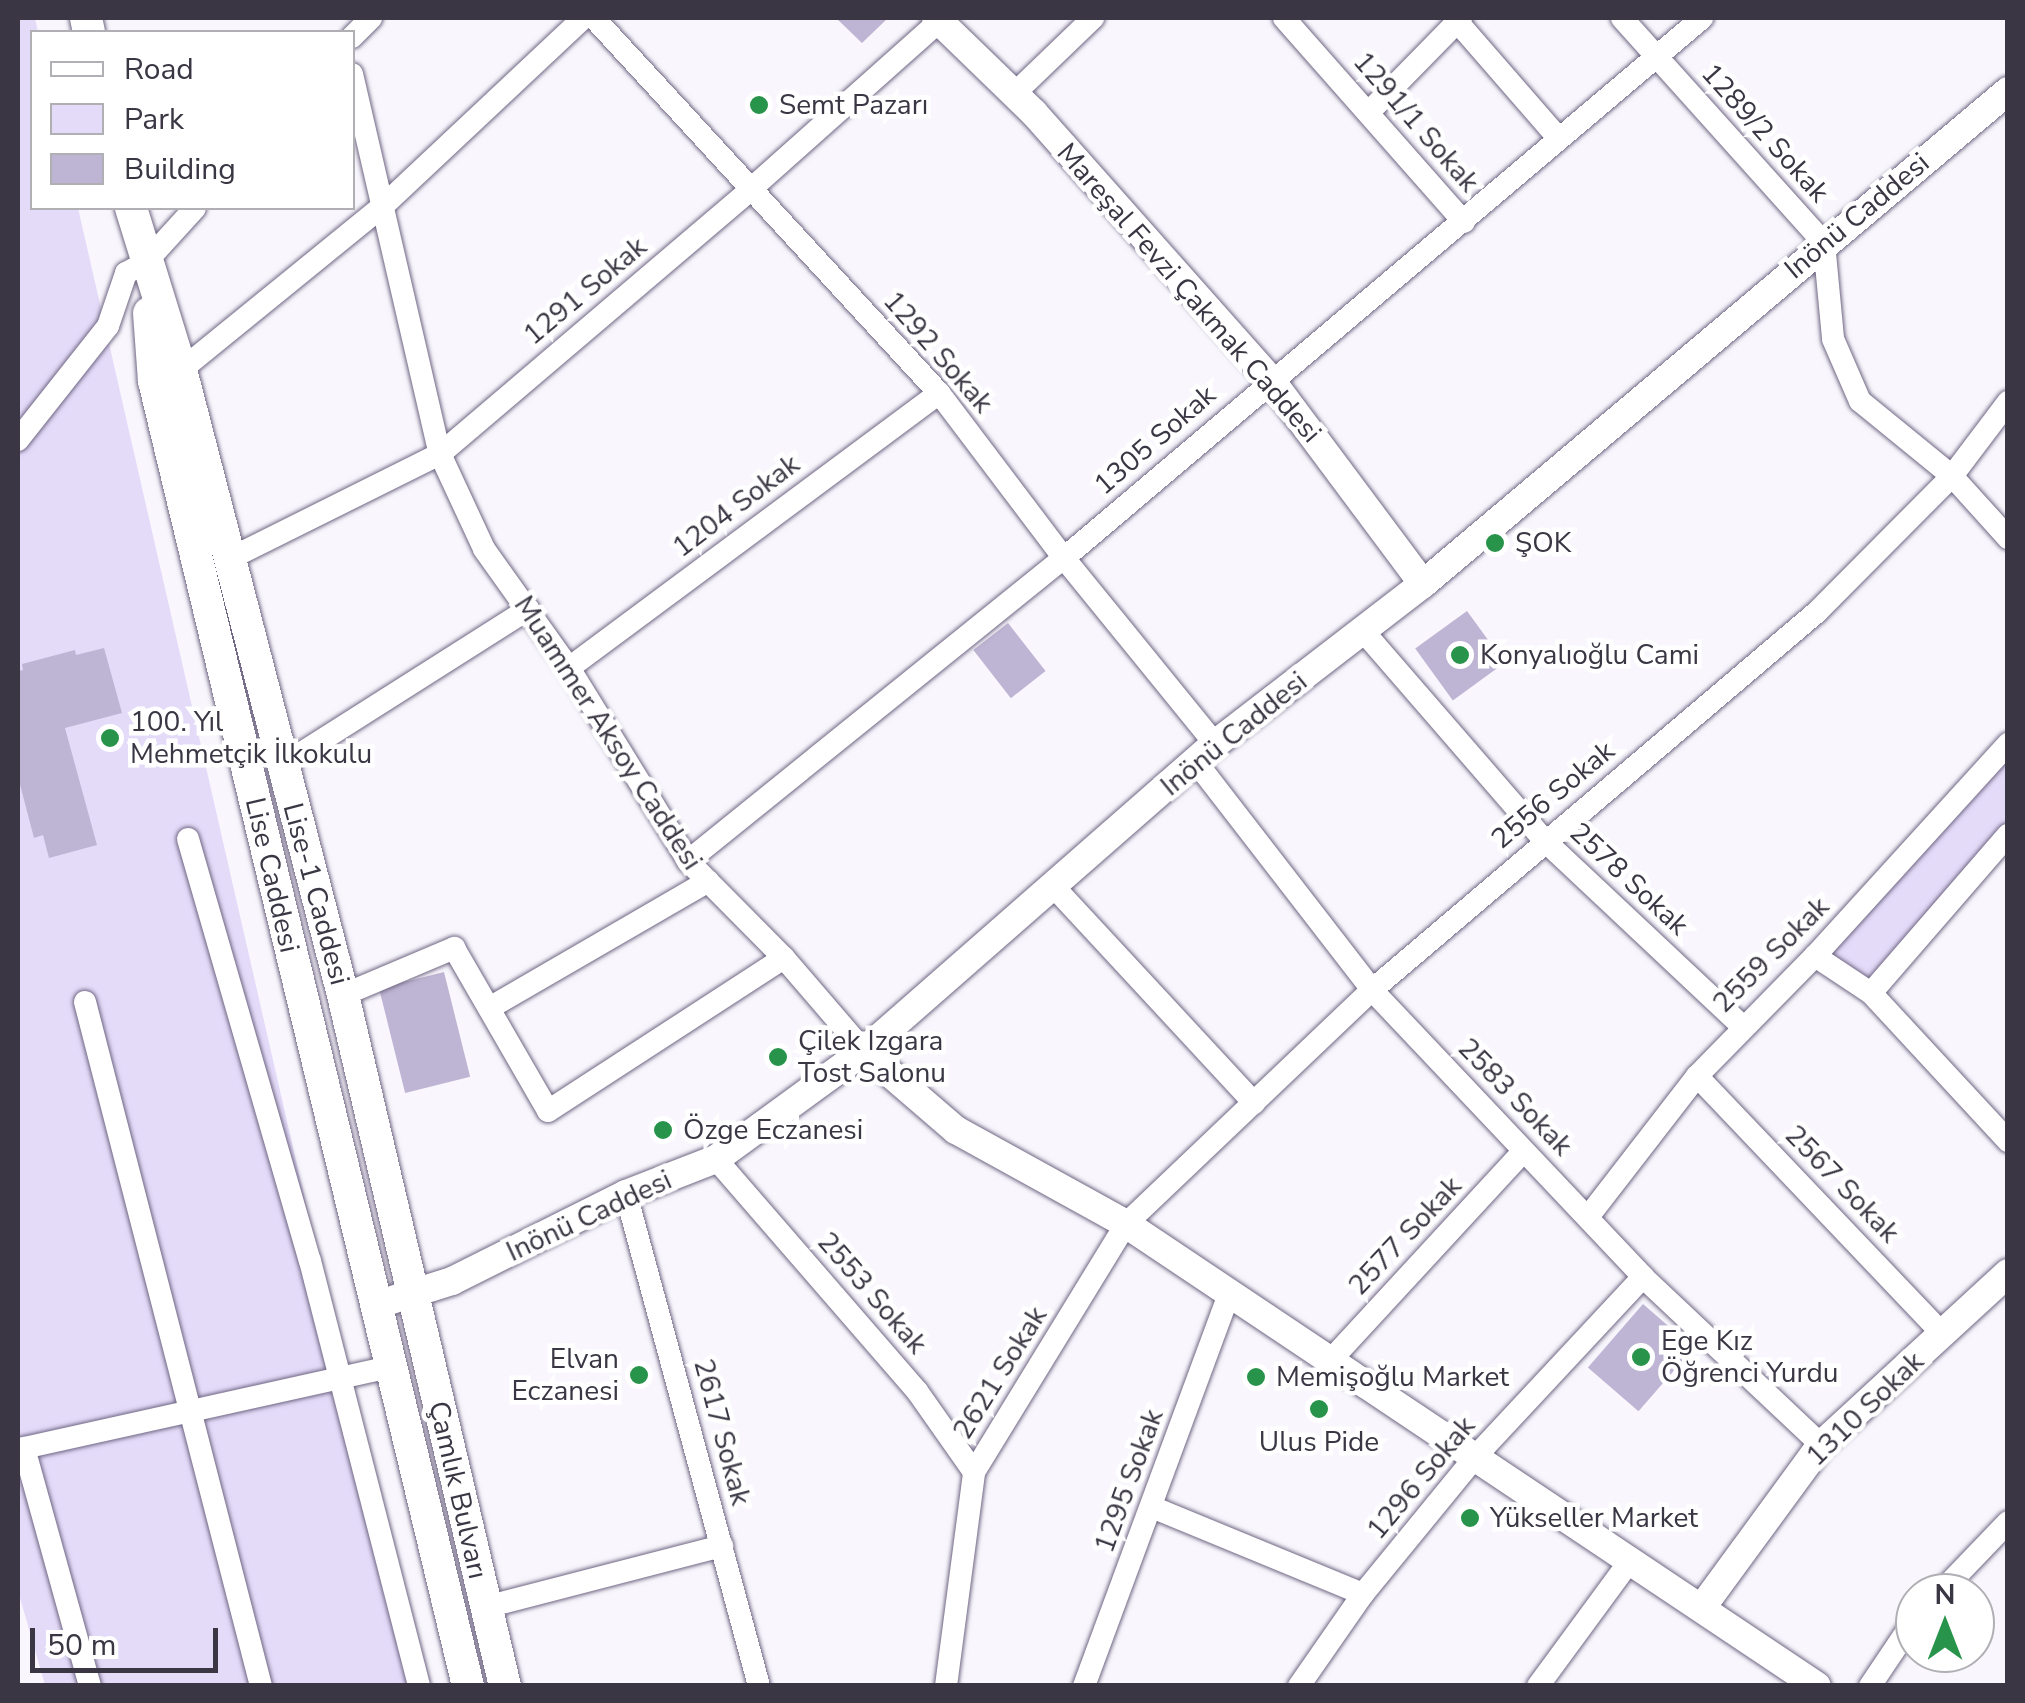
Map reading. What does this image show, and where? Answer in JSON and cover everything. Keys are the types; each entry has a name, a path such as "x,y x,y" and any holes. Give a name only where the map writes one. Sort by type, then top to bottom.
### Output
{"main road":[{"name":"Lise-1 Caddesi","path":"132,210 145,263 181,370 343,995 410,1295"},
{"name":"Lise Caddesi","path":"145,263 154,381 390,1367"},
{"name":"Çamlık Bulvarı","path":"410,1295 505,1686"},
{"name":"Çamlık Bulvarı","path":"390,1367 468,1686"}],"street":[{"path":"181,370 383,206 583,18"},
{"name":"1292 Sokak","path":"594,18 939,393 1206,753"},
{"name":"1291 Sokak","path":"231,558 440,454 751,189 939,18"},
{"name":"Mareşal Fevzi Çakmak Caddesi","path":"939,18 1014,94 1270,380 1423,584"},
{"path":"1014,94 1093,18"},
{"name":"1291/1 Sokak","path":"1284,18 1464,222"},
{"path":"1300,36 1316,18"},
{"name":"1289/2 Sokak","path":"1622,18 1824,243"},
{"name":"1305 Sokak","path":"688,861 1064,558 1702,18"},
{"path":"1368,113 1457,19 1560,139"},
{"name":"Muammer Aksoy Caddesi","path":"355,87 440,454 484,549 568,668 688,861 784,958 864,1051 956,1130 1126,1224 1228,1297 1476,1456 1817,1686"},
{"name":"Inönü Caddesi","path":"376,1305 452,1281 626,1194 716,1159 864,1051 1206,753 1423,584 2008,92"},
{"path":"18,440 108,326 126,273 145,263 193,210"},
{"path":"1824,243 1833,338 1860,401 1952,476 2008,538"},
{"name":"1204 Sokak","path":"568,668 939,393"},
{"name":"2556 Sokak","path":"1126,1224 1372,990 1817,612 1952,476 2008,402"},
{"path":"281,766 528,609"},
{"name":"2578 Sokak","path":"1364,632 1545,841 1742,1026"},
{"name":"2559 Sokak","path":"1588,1217 1697,1076 1815,956 2008,744"},
{"name":"2583 Sokak","path":"1206,753 1372,990 1643,1277 1821,1445"},
{"path":"188,839 310,1261 420,1686"},
{"path":"1872,993 2006,839"},
{"path":"491,1007 708,881"},
{"path":"1055,888 1254,1103"},
{"path":"343,995 454,948 548,1110 784,958"},
{"path":"1815,956 1872,993 2008,1141"},
{"path":"85,1002 261,1686"},
{"name":"2567 Sokak","path":"1697,1076 1943,1334"},
{"name":"2577 Sokak","path":"1330,1362 1524,1151"},
{"name":"2553 Sokak","path":"716,1159 917,1391 974,1472"},
{"name":"2617 Sokak","path":"626,1194 759,1686"},
{"name":"2621 Sokak","path":"946,1686 974,1472 1126,1224"},
{"name":"1310 Sokak","path":"1703,1606 1821,1445 2008,1273"},
{"name":"1296 Sokak","path":"1299,1686 1363,1594 1476,1456 1643,1277"},
{"name":"1295 Sokak","path":"1084,1686 1228,1297"},
{"path":"90,1686 24,1448 390,1367"},
{"path":"1152,1506 1363,1594"},
{"path":"1959,1573 2008,1522"},
{"path":"486,1607 722,1546"},
{"path":"1538,1686 1628,1562"},
{"path":"1870,1686 1895,1649"}],"green space":[{"path":"18,18 35,18 38,30 30,30 30,210 78,210 416,1685 45,1685 18,1591"},
{"path":"2007,744 2007,835 1871,993 1815,956"}],"building":[{"path":"836,18 888,18 862,43"},
{"name":"Konyalıoğlu Cami","path":"1467,611 1505,663 1453,700 1415,649"},
{"path":"1008,623 1046,671 1011,698 973,650"},
{"path":"104,648 122,713 65,728 97,845 49,858 43,835 34,838 18,777 18,671 23,670 22,664 75,650 76,655"},
{"path":"444,972 470,1077 405,1093 379,988"},
{"name":"Ege Kız Öğrenci Yurdu","path":"1643,1304 1694,1348 1638,1411 1588,1367"}],"place":[{"name":"Semt Pazarı","path":"759,105"},
{"name":"ŞOK","path":"1495,543"},
{"name":"Konyalıoğlu Cami","path":"1460,655"},
{"name":"100. Yıl Mehmetçik İlkokulu","path":"110,738"},
{"name":"Çilek Izgara Tost Salonu","path":"778,1057"},
{"name":"Özge Eczanesi","path":"663,1130"},
{"name":"Ege Kız Öğrenci Yurdu","path":"1641,1357"},
{"name":"Elvan Eczanesi","path":"639,1375"},
{"name":"Memişoğlu Market","path":"1256,1377"},
{"name":"Ulus Pide","path":"1319,1409"},
{"name":"Yükseller Market","path":"1470,1518"}]}
